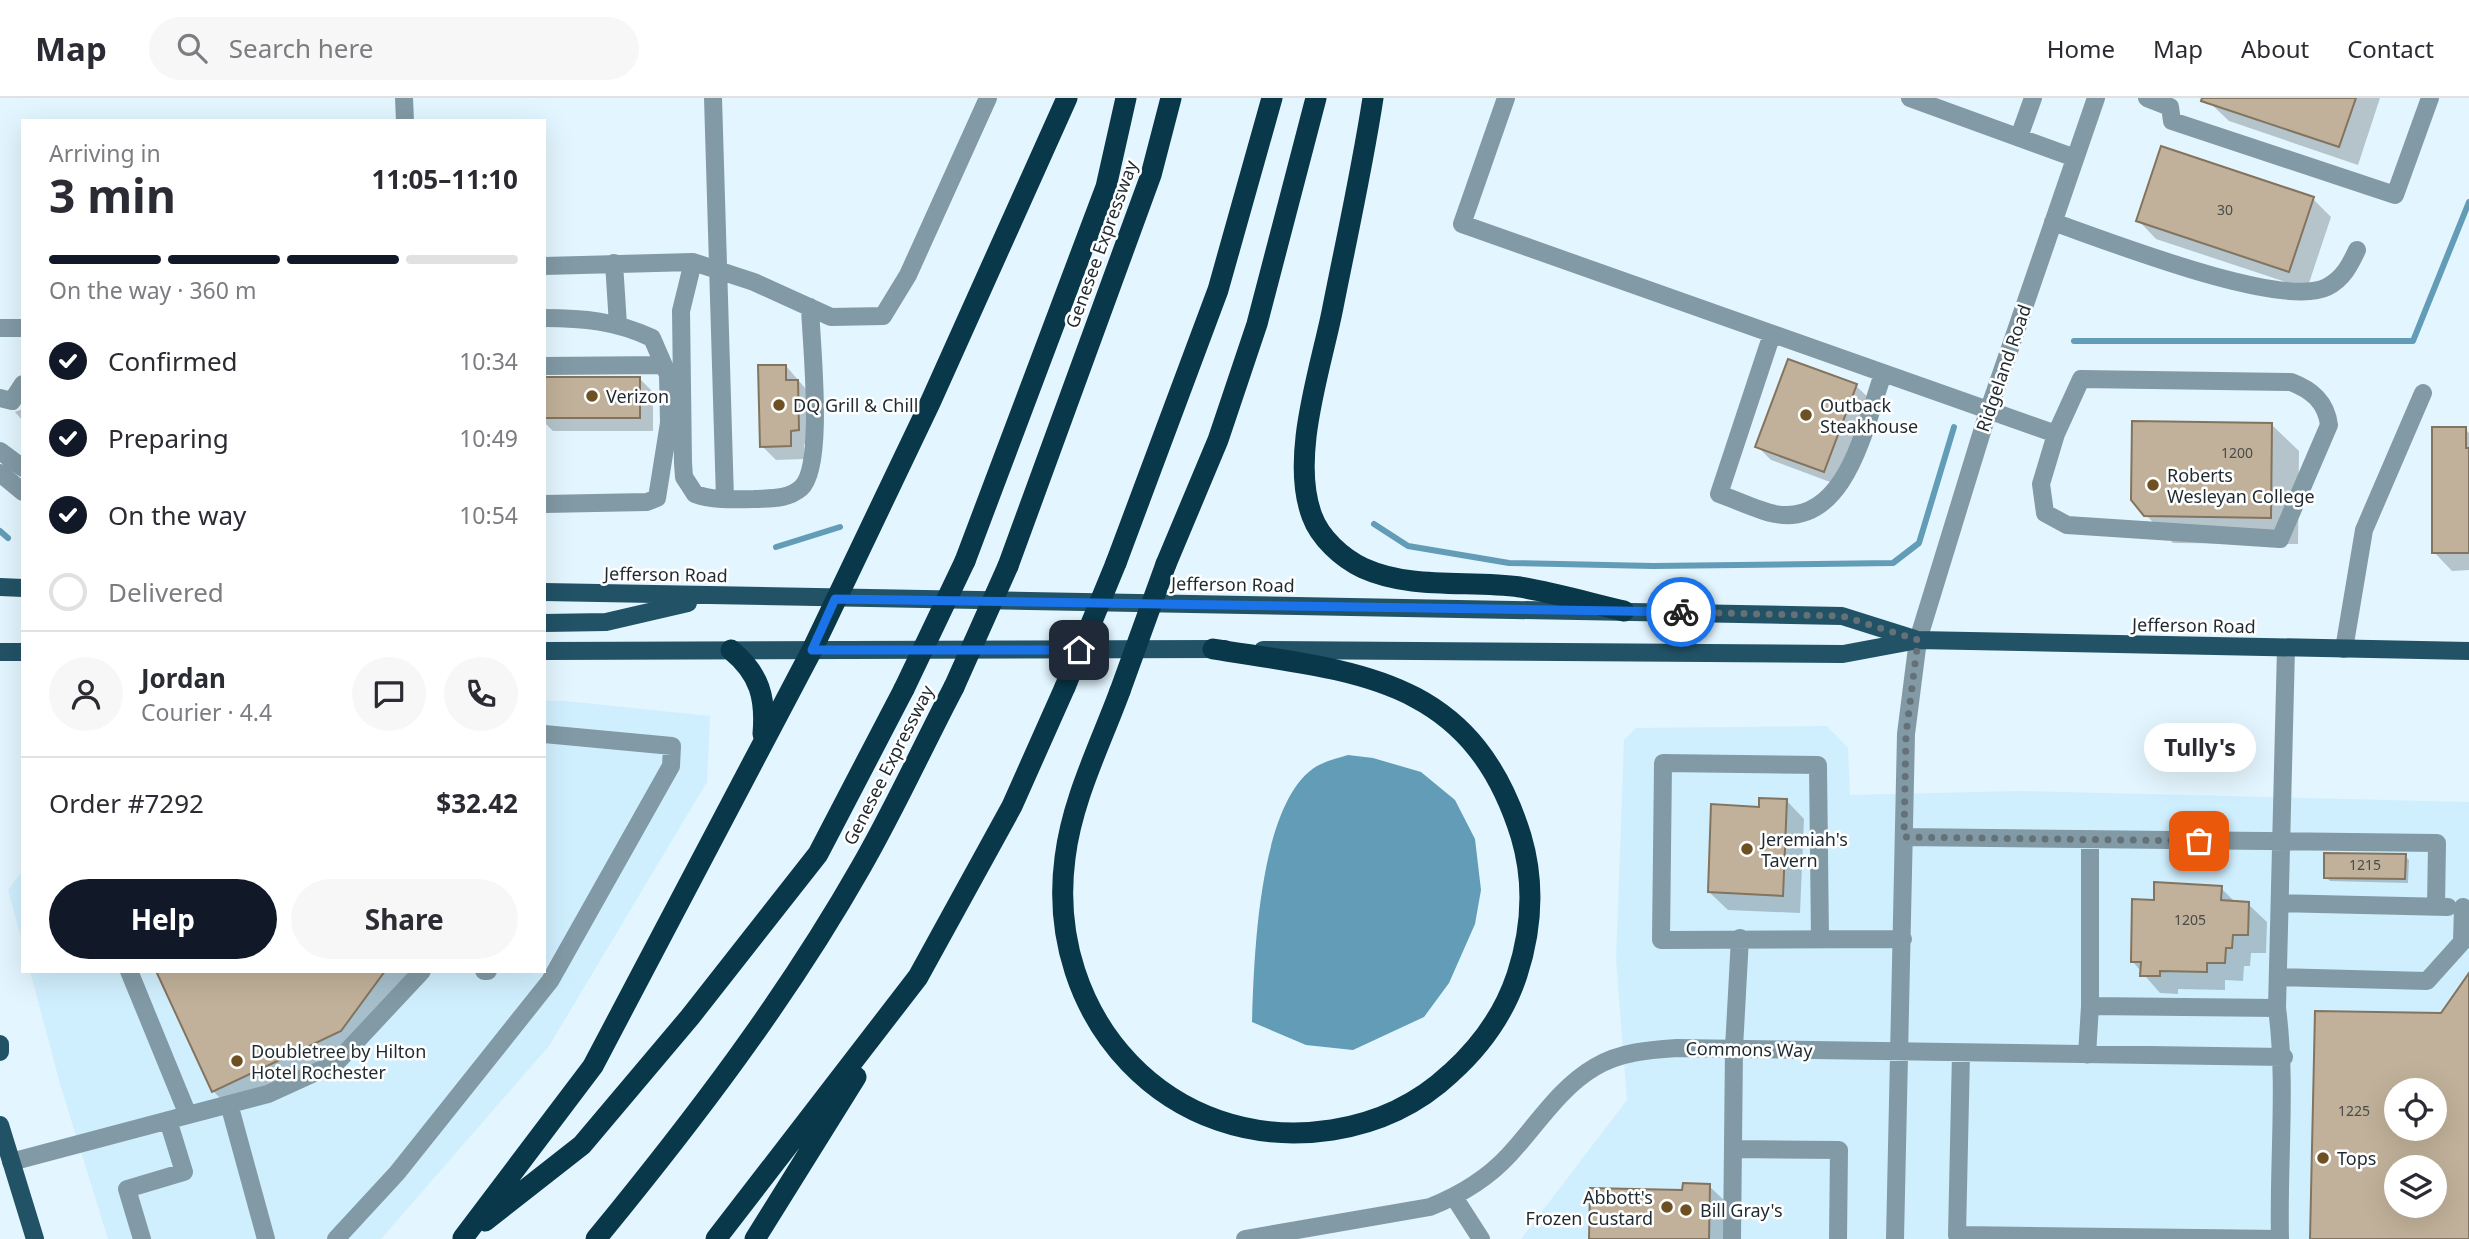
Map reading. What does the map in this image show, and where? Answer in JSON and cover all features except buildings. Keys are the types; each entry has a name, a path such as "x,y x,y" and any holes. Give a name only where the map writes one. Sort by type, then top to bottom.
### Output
{"highway":[{"path":"462,1238 593,1066 812,650 930,403 1067,98"},
{"path":"462,1238 582,1145 690,1017 818,853 904,690 965,561 1106,187 1126,98"},
{"name":"Genesee Expressway","path":"596,1239 646,1178 757,1030 861,867 954,687 1008,566 1151,176 1171,98"},
{"path":"755,1239 918,977 1012,806 1116,563 1218,290 1272,98"},
{"path":"1213,649 1362,674 1401,688 1426,703 1460,731 1485,760 1505,792 1527,856 1530,886 1530,921 1515,981 1504,1009 1466,1060 1417,1101 1387,1116 1345,1128 1299,1135 1258,1131 1214,1120 1153,1085 1122,1058 1103,1032 1082,995 1065,935 1065,860 1072,817 1166,564 1218,440 1257,324 1316,98"},
{"path":"1373,98 1365,152 1306,436 1307,494 1311,514 1319,532 1361,567 1386,576 1520,587 1624,611"},
{"path":"731,650 754,674 763,693 762,744"},
{"path":"716,1239 918,977"}],"main road":[{"path":"0,587 21,587"},
{"name":"Jefferson Road","path":"546,592 1842,616 1918,640"},
{"path":"546,623 606,622 716,597"},
{"name":"Jefferson Road","path":"546,652 1213,649 1843,654 1918,640 2469,651"},
{"path":"0,652 21,652"},
{"path":"0,1044 0,1052"},
{"path":"0,1125 35,1239"}],"street":[{"path":"404,98 405,119"},
{"path":"713,98 725,499"},
{"path":"546,266 692,262 719,270 831,317 883,316 908,275 988,98"},
{"path":"1506,98 1462,224 1987,412 2056,434"},
{"path":"1910,98 2075,158"},
{"path":"2019,137 2033,98"},
{"name":"Ridgeland Road","path":"1918,640 1987,412 2096,98"},
{"path":"2147,98 2170,107 2172,121 2395,195 2430,98"},
{"path":"2053,222 2126,248 2285,292 2326,288 2346,272 2357,250"},
{"path":"692,262 681,324 684,477 695,494 725,499 789,496 807,480 815,448 810,307"},
{"path":"614,263 618,325"},
{"path":"546,318 585,318 618,325 652,338 668,375 669,423 657,498 647,502 546,504"},
{"path":"0,328 21,328"},
{"path":"1772,334 1719,494 1774,514 1791,515 1811,509 1834,495 1847,477 1883,374"},
{"path":"546,366 663,365"},
{"path":"2081,379 2291,382 2306,387 2318,397 2328,413 2329,425 2280,540 2067,525 2045,513 2041,484 2056,434 2081,379"},
{"path":"0,398 12,401 21,387"},
{"path":"2344,649 2364,530 2424,393"},
{"path":"0,451 21,467"},
{"path":"0,473 21,490"},
{"path":"1895,1239 1906,734 1918,640"},
{"path":"1961,1053 1957,1235 2280,1239 2278,1178 2284,1057 2277,1007 2286,648"},
{"path":"336,1239 397,1173 551,981 671,766 672,746 546,734"},
{"path":"1820,939 1818,765 1663,763 1661,940 1903,939"},
{"path":"1904,837 2437,844 2436,907"},
{"path":"2087,1055 2090,1006 2090,839"},
{"path":"2278,977 2427,981 2462,942 2466,907 2280,903"},
{"path":"1732,1239 1734,1048 1740,938"},
{"path":"130,973 188,1115"},
{"path":"11,1162 268,1094 336,1063 420,973"},
{"path":"2090,1006 2277,1007"},
{"name":"Commons Way","path":"1245,1239 1284,1235 1430,1207 1454,1197 1483,1180 1508,1157 1569,1086 1595,1067 1644,1050 1734,1048 2284,1057"},
{"path":"229,1104 266,1239"},
{"path":"142,1239 127,1189 184,1172 168,1120"},
{"path":"1733,1149 1839,1150 1838,1239"},
{"path":"1454,1197 1481,1239"}],"shaded area":[{"path":"546,701 710,716 707,782 549,1046 381,1239 108,1239 60,1084 31,973 546,973"},
{"path":"1827,726 1848,748 1850,795 2019,791 2469,802 2469,1239 1521,1239 1627,1100 1616,960 1624,740 1636,728"},
{"path":"21,873 21,938 8,890"}],"water":[{"path":"1348,755 1373,758 1421,772 1455,800 1475,839 1481,890 1475,924 1449,983 1424,1017 1353,1050 1306,1045 1252,1022 1263,884 1282,812 1297,785 1317,766"}],"waterway":[{"path":"2074,341 2413,341 2469,202"},
{"path":"1374,524 1408,546 1509,563 1653,566 1893,563 1919,543 1954,427"},
{"path":"776,547 840,527"},
{"path":"0,531 8,538"}],"way so far":[{"path":"1681,612 1842,616 1918,640 1906,734 1904,837 2199,841"}],"place":[{"name":"Verizon","path":"592,396"},
{"name":"DQ Grill & Chill","path":"779,405"},
{"name":"Outback Steakhouse","path":"1806,415"},
{"name":"Roberts Wesleyan College","path":"2153,485"},
{"name":"Tully's","path":"2199,841"},
{"name":"Jeremiah's Tavern","path":"1747,849"},
{"name":"Doubletree by Hilton Hotel Rochester","path":"237,1061"},
{"name":"Tops","path":"2323,1158"},
{"name":"Abbott's Frozen Custard","path":"1667,1207"},
{"name":"Bill Gray's","path":"1686,1210"}],"route":[{"path":"1079,650 812,650 835,599 1681,612"}]}
